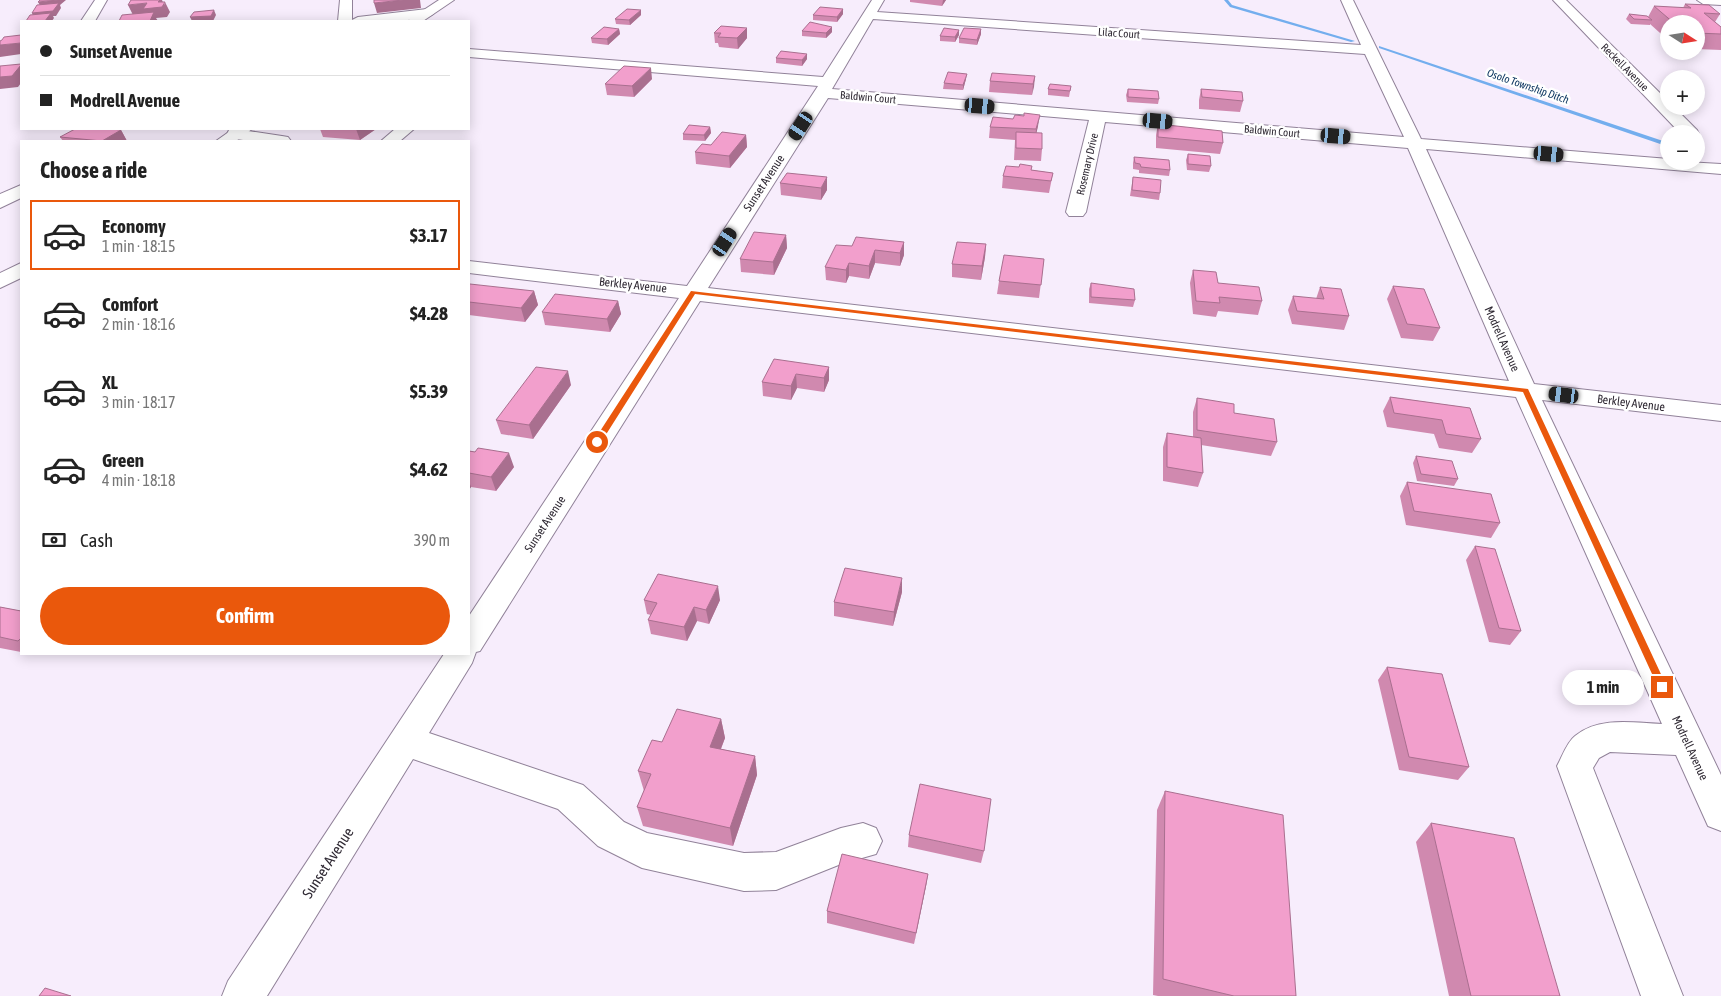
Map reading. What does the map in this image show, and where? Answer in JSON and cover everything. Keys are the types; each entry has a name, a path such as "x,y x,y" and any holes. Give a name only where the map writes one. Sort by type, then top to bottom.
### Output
{"street":[{"path":"89,20 101,0"},
{"path":"345,20 346,0"},
{"path":"416,20 448,0"},
{"name":"Modrell Avenue","path":"1346,0 1415,143 1525,390 1721,814"},
{"name":"Reckell Avenue","path":"1559,0 1682,125"},
{"path":"1703,0 1721,1"},
{"name":"Lilac Court","path":"874,8 1370,50"},
{"name":"Sunset Avenue","path":"470,640 825,88 874,8"},
{"path":"367,20 427,13"},
{"name":"Baldwin Court","path":"470,53 1098,116 1721,169"},
{"name":"Rosemary Drive","path":"1076,212 1098,116"},
{"path":"217,130 235,134 286,138"},
{"path":"390,140 405,130"},
{"name":"Reckell Avenue","path":"1705,148 1721,164"},
{"path":"0,202 20,191"},
{"name":"Berkley Avenue","path":"470,267 1721,413"},
{"path":"0,282 20,270"},
{"name":"Sunset Avenue","path":"242,996 460,655"},
{"path":"1662,996 1575,766 1587,747 1606,737 1687,740"},
{"path":"406,741 570,797 611,834 642,850 744,872 776,871 841,846 864,841"}],"building":[{"path":"40,0 58,0 38,2"},
{"path":"131,0 160,0 158,2 165,2 162,7 143,9 147,3 128,5"},
{"path":"374,0 403,0 374,3"},
{"path":"59,3 53,11 32,13 37,5"},
{"path":"1685,4 1709,5 1720,14 1704,13 1721,27 1721,34 1705,33 1705,15 1664,15 1654,6 1691,8"},
{"path":"820,7 843,9 837,17 813,15"},
{"path":"627,9 641,10 629,20 615,19"},
{"path":"214,10 211,16 190,17 194,12"},
{"path":"154,12 150,20 120,20 122,15"},
{"path":"51,13 46,20 27,20 30,15"},
{"path":"1629,14 1647,16 1652,20 1634,19"},
{"path":"810,22 832,27 826,33 802,31"},
{"path":"721,26 747,28 737,38 718,37 721,33 714,33"},
{"path":"604,27 619,29 607,39 591,38"},
{"path":"944,28 959,30 955,37 940,36"},
{"path":"964,28 981,29 977,40 959,38"},
{"path":"20,35 20,43 0,45 0,41 4,37"},
{"path":"781,51 807,54 802,60 776,58"},
{"path":"20,64 12,76 0,77 0,66"},
{"path":"624,66 651,68 632,86 605,84"},
{"path":"948,72 967,74 963,85 944,83"},
{"path":"992,73 1035,76 1033,84 990,81"},
{"path":"1050,84 1071,86 1070,91 1048,89"},
{"path":"1128,89 1158,91 1159,99 1128,97"},
{"path":"1201,89 1242,92 1243,101 1202,97"},
{"path":"1024,113 1040,115 1036,129 990,127 993,117 1013,119 1015,115 1024,116"},
{"path":"1158,124 1222,131 1223,143 1158,137"},
{"path":"689,125 710,127 704,135 683,134"},
{"path":"73,130 121,130 104,140 60,137"},
{"path":"722,132 746,135 729,156 695,152 702,144 711,145"},
{"path":"1016,132 1042,133 1042,149 1016,148"},
{"path":"1188,154 1210,156 1211,166 1188,164"},
{"path":"1134,157 1169,160 1170,170 1141,167 1140,164 1135,163"},
{"path":"1020,164 1032,166 1031,170 1053,173 1051,181 1003,176 1006,166 1019,167"},
{"path":"787,173 827,177 821,188 780,183"},
{"path":"1133,177 1161,180 1160,193 1132,190"},
{"path":"754,232 786,235 773,262 740,259"},
{"path":"856,237 904,242 900,253 875,250 869,266 849,263 846,270 825,267 836,245 852,246"},
{"path":"957,242 986,244 982,266 952,264"},
{"path":"1004,255 1044,259 1041,285 999,281"},
{"path":"1193,270 1216,272 1218,283 1259,287 1262,301 1219,297 1220,303 1196,301"},
{"path":"1091,283 1134,289 1135,300 1091,297"},
{"path":"470,284 534,291 521,308 470,302"},
{"path":"1393,286 1424,289 1440,328 1407,324"},
{"path":"1320,287 1341,289 1349,316 1297,311 1293,296 1324,299"},
{"path":"555,294 618,301 607,319 542,312"},
{"path":"774,359 829,367 824,378 796,374 791,386 762,382"},
{"path":"536,367 568,371 529,425 496,420"},
{"path":"1390,397 1470,408 1481,439 1446,434 1442,420 1394,413"},
{"path":"1197,398 1234,404 1234,413 1274,419 1277,442 1197,430"},
{"path":"1167,433 1201,438 1203,473 1167,467"},
{"path":"478,448 509,453 491,477 470,473 470,451 475,452"},
{"path":"1416,456 1452,461 1458,479 1421,474"},
{"path":"1407,482 1491,494 1500,523 1414,511"},
{"path":"1475,546 1495,549 1521,631 1499,628"},
{"path":"845,568 902,578 894,612 834,602"},
{"path":"658,574 718,586 706,610 694,607 684,627 648,620 657,603 644,600"},
{"path":"0,607 20,611 20,639 18,641 0,637"},
{"path":"1387,667 1442,674 1469,767 1409,757"},
{"path":"677,709 721,719 710,747 755,756 730,828 637,807 651,774 638,771 652,740 662,742"},
{"path":"920,784 991,799 984,851 909,835"},
{"path":"1165,791 1283,815 1296,996 1234,996 1163,979"},
{"path":"1431,823 1514,838 1560,996 1471,996"},
{"path":"842,854 928,874 916,933 827,911"},
{"path":"45,988 71,996 39,996"}],"waterway":[{"name":"Osolo Township Ditch","path":"1226,0 1231,6 1353,41"},
{"name":"Osolo Township Ditch","path":"1381,47 1660,142"}],"route":[{"path":"597,442 693,292 1525,390 1662,687"}]}
